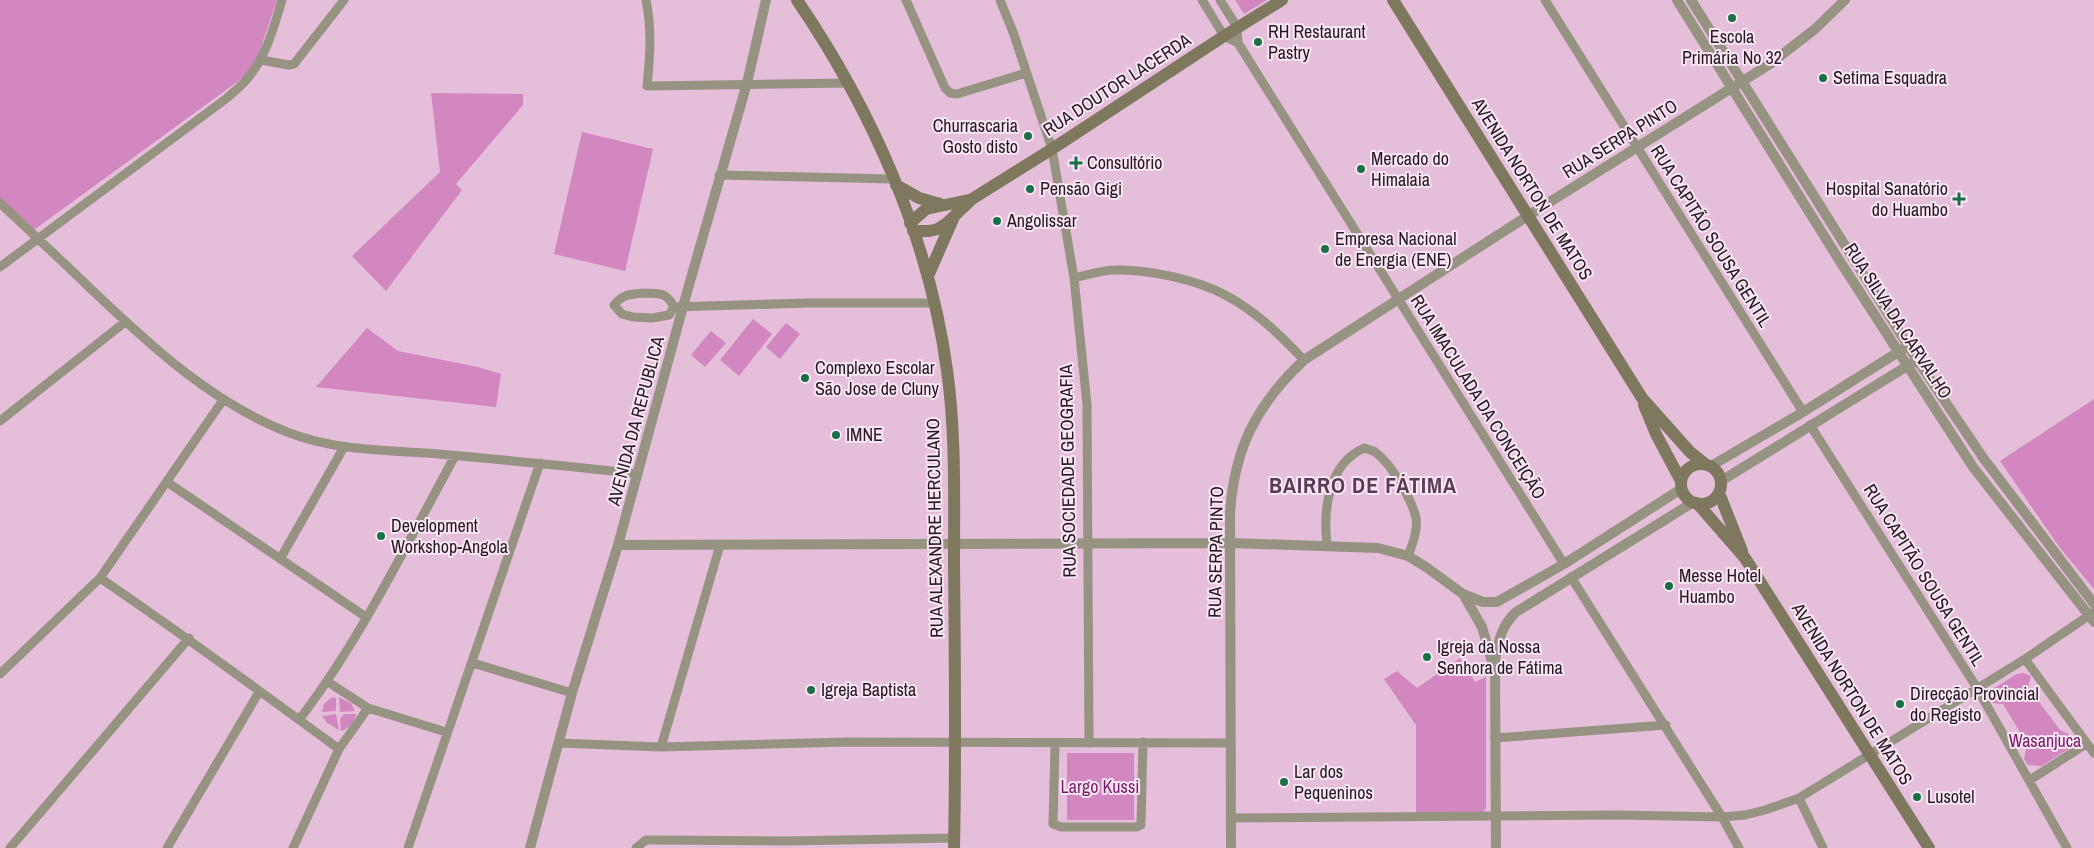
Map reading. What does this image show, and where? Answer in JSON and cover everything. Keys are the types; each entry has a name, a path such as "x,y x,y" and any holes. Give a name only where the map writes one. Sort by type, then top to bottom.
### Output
{"main road":[{"name":"RUA ALEXANDRE HERCULANO","path":"797,0 832,53 848,83 894,182 928,276 947,370 951,413 954,543 956,742 954,843"},
{"name":"RUA DOUTOR LACERDA","path":"952,209 926,208 911,227 929,231 938,229 952,209 972,199 1052,150 1224,36 1282,0"},
{"name":"AVENIDA NORTON DE MATOS","path":"1393,0 1642,398 1690,452 1708,465"},
{"path":"894,182 926,201 952,209 928,276"},
{"name":"AVENIDA NORTON DE MATOS","path":"1642,398 1656,434 1681,485"},
{"path":"1696,464 1708,465 1716,470 1720,487 1707,503 1694,503 1681,485 1684,473 1689,467 1696,464"},
{"name":"AVENIDA NORTON DE MATOS","path":"1720,487 1745,558"},
{"name":"AVENIDA NORTON DE MATOS","path":"1694,503 1745,558 1929,848"}],"street":[{"path":"0,267 227,98 247,80 261,60 272,34 282,0"},
{"path":"261,60 289,65 294,64 344,0"},
{"path":"646,0 649,13 650,50 648,86 848,83"},
{"name":"AVENIDA DA REPUBLICA","path":"530,848 572,693 638,474 679,307 747,84 766,0"},
{"path":"906,0 945,88 950,93 957,94 1026,73"},
{"name":"RUA SOCIEDADE GEOGRAFIA","path":"1000,0 1013,32 1052,150 1074,278 1087,405 1088,743"},
{"name":"RUA IMACULADA DA CONCEIÇÃO","path":"1202,0 1224,36 1238,44 1564,564"},
{"path":"1220,0 1238,28 1238,44"},
{"name":"RUA CAPITÃO SOUSA GENTIL","path":"1545,0 1803,412"},
{"name":"RUA SILVA DA CARVALHO","path":"1678,0 1764,140 1973,467 2043,559 2092,617"},
{"name":"RUA SILVA DA CARVALHO","path":"1690,0 1917,360 2012,498 2094,604"},
{"name":"RUA SERPA PINTO","path":"1231,848 1231,493 1245,441 1266,402 1286,377 1304,360 1529,215 1770,64 1815,29 1845,0"},
{"path":"1692,24 1702,18"},
{"path":"1764,140 1774,134"},
{"path":"719,176 894,182"},
{"path":"0,203 125,322 188,376 223,400 253,417 288,433 332,446 540,463 638,474"},
{"path":"1808,209 1818,203"},
{"path":"1074,278 1114,270 1147,272 1213,289 1227,296 1273,329 1304,360"},
{"path":"679,307 665,294 643,293 629,294 621,297 614,305 622,314 632,317 652,318 669,315 679,307 808,303 934,303"},
{"path":"0,421 125,322"},
{"path":"1708,465 1803,412 1908,346"},
{"path":"1720,487 1810,425 1917,360"},
{"path":"0,674 100,578 223,400"},
{"name":"RUA CAPITÃO SOUSA GENTIL","path":"1810,425 1977,688 2067,848"},
{"path":"280,559 344,447"},
{"path":"1327,546 1327,508 1330,492 1339,469 1345,460 1351,453 1364,448 1375,452 1393,472 1411,506 1416,520 1415,536 1408,556"},
{"path":"299,720 328,682 455,456"},
{"path":"408,848 446,732 473,663 540,463"},
{"path":"167,482 366,617"},
{"path":"618,545 1230,543 1378,548 1408,556 1463,594 1483,602 1497,602 1564,564 1681,485"},
{"path":"2001,505 2012,498"},
{"path":"1496,848 1494,672 1499,638 1508,618 1571,577 1694,503"},
{"path":"661,747 720,545"},
{"path":"2043,559 2053,553"},
{"path":"1571,577 1666,725 1722,817 1738,848"},
{"path":"100,578 189,638 259,692 339,749"},
{"path":"1463,594 1482,627 1494,672"},
{"path":"1231,818 1496,818 1618,815 1722,817 1745,815 1799,798 2092,617"},
{"path":"10,848 189,638"},
{"path":"2024,660 2094,753"},
{"path":"473,663 572,693"},
{"path":"328,682 368,708 446,732"},
{"path":"167,848 259,692"},
{"path":"293,848 339,749 368,708"},
{"path":"1495,738 1666,725"},
{"path":"1055,744 1053,824 1060,828 1136,827 1141,824 1143,742"},
{"path":"558,743 661,747 770,743 1230,743"},
{"path":"2030,780 2086,744"},
{"path":"1799,798 1823,848"},
{"path":"636,848 646,840 702,844 954,843"}],"green space":[{"path":"0,0 277,0 258,56 244,77 31,232 0,203"},
{"path":"1235,0 1267,0 1244,14"},
{"path":"431,93 523,94 523,105 456,184 462,190 386,291 352,256 440,172"},
{"path":"582,132 653,149 625,271 554,254"},
{"path":"753,319 772,334 739,376 720,360"},
{"path":"786,323 800,334 780,359 766,347"},
{"path":"367,328 398,351 478,367 501,374 496,407 316,387"},
{"path":"711,331 726,343 705,367 691,355"},
{"path":"2094,399 2094,589 2060,548 2000,461"},
{"path":"1460,658 1475,682 1486,677 1486,808 1482,814 1416,814 1416,725 1384,679 1397,671 1417,688"},
{"name":"Wasanjuca","path":"2023,673 2031,676 2028,687 2060,730 2070,735 2074,740 2073,746 2042,766 2028,765 2024,759 2027,744 2003,704 1993,703 1988,692 2017,674"},
{"path":"332,697 336,698 336,711 322,712 324,704"},
{"path":"339,697 351,703 355,711 340,712"},
{"path":"336,714 339,730 327,723 322,716"},
{"path":"344,714 356,714 351,724 341,731 340,719"},
{"name":"Largo Kussi","path":"1067,753 1134,753 1134,820 1067,820"}],"place":[{"name":"Escola Primária No 32","path":"1732,18"},
{"name":"RH Restaurant Pastry","path":"1258,42"},
{"name":"Setima Esquadra","path":"1823,78"},
{"name":"Churrascaria Gosto disto","path":"1028,136"},
{"name":"Consultório","path":"1076,163"},
{"name":"Mercado do Himalaia","path":"1361,169"},
{"name":"Pensão Gigi","path":"1030,189"},
{"name":"Hospital Sanatório do Huambo","path":"1959,199"},
{"name":"Angolissar","path":"997,221"},
{"name":"Empresa Nacional de Energia (ENE)","path":"1325,249"},
{"name":"Complexo Escolar São Jose de Cluny","path":"805,378"},
{"name":"IMNE","path":"836,435"},
{"name":"Development Workshop-Angola","path":"381,536"},
{"name":"Messe Hotel Huambo","path":"1669,586"},
{"name":"Igreja da Nossa Senhora de Fátima","path":"1427,657"},
{"name":"Igreja Baptista","path":"811,690"},
{"name":"Direcção Provincial do Registo","path":"1900,704"},
{"name":"Lar dos Pequeninos","path":"1284,782"},
{"name":"Lusotel","path":"1917,797"}],"district":[{"name":"BAIRRO DE FÁTIMA","path":"1363,485"}]}
